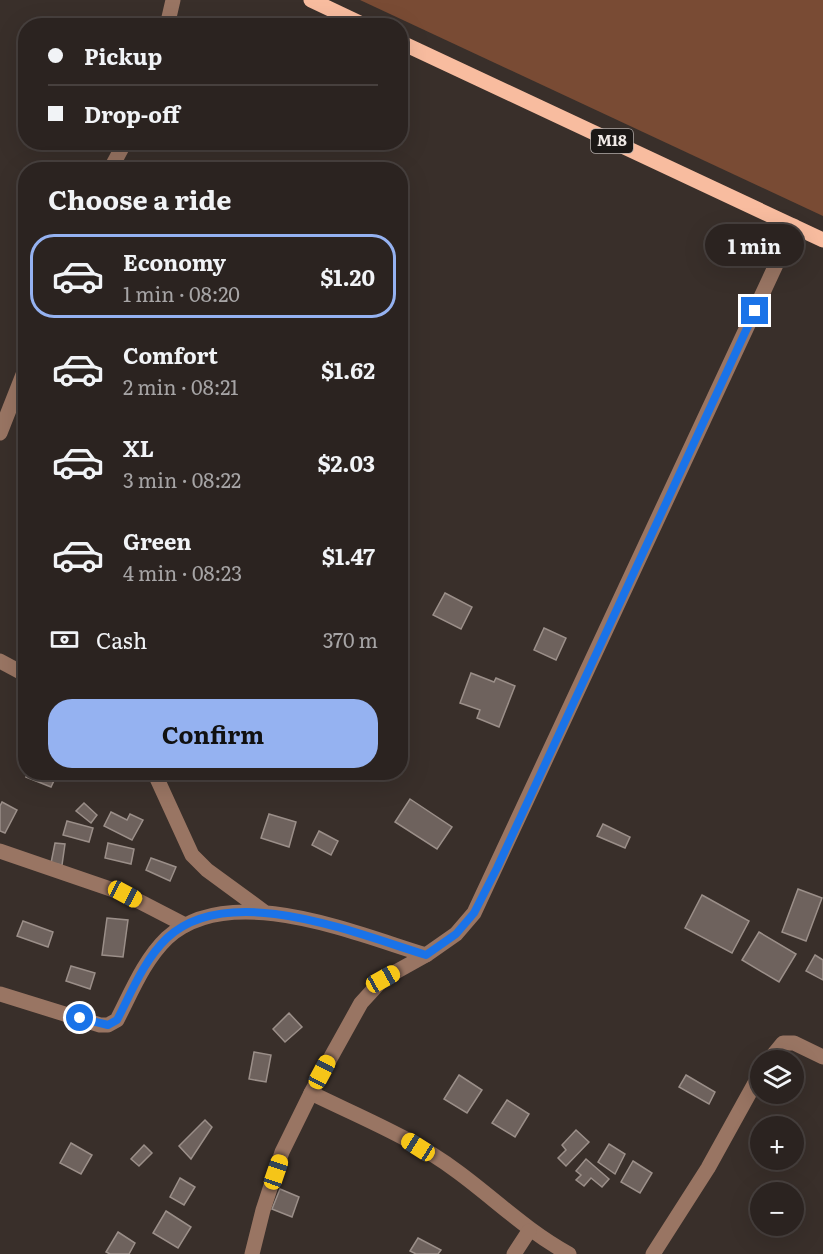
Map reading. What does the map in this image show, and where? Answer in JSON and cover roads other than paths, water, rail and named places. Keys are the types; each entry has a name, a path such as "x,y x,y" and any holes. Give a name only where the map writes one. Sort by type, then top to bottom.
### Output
{"main road":[{"path":"311,0 349,18"},
{"name":"M18","path":"408,46 823,240"}],"street":[{"path":"169,18 173,0"},
{"path":"252,1254 263,1210 282,1152 311,1093 361,1003 383,979 426,955 456,934 474,913 794,226"},
{"path":"0,433 18,387"},
{"path":"0,662 18,671"},
{"path":"158,780 192,855 207,870 263,911"},
{"path":"0,851 125,894 185,926"},
{"path":"0,994 108,1025 117,1020 150,960 167,938 185,926 237,910 263,911 321,924 426,955"},
{"path":"777,1050 783,1043 794,1043 823,1057"},
{"path":"653,1254 708,1168 750,1092"},
{"path":"311,1093 399,1135 457,1171 529,1231 569,1254"},
{"path":"514,1254 529,1231"}]}
